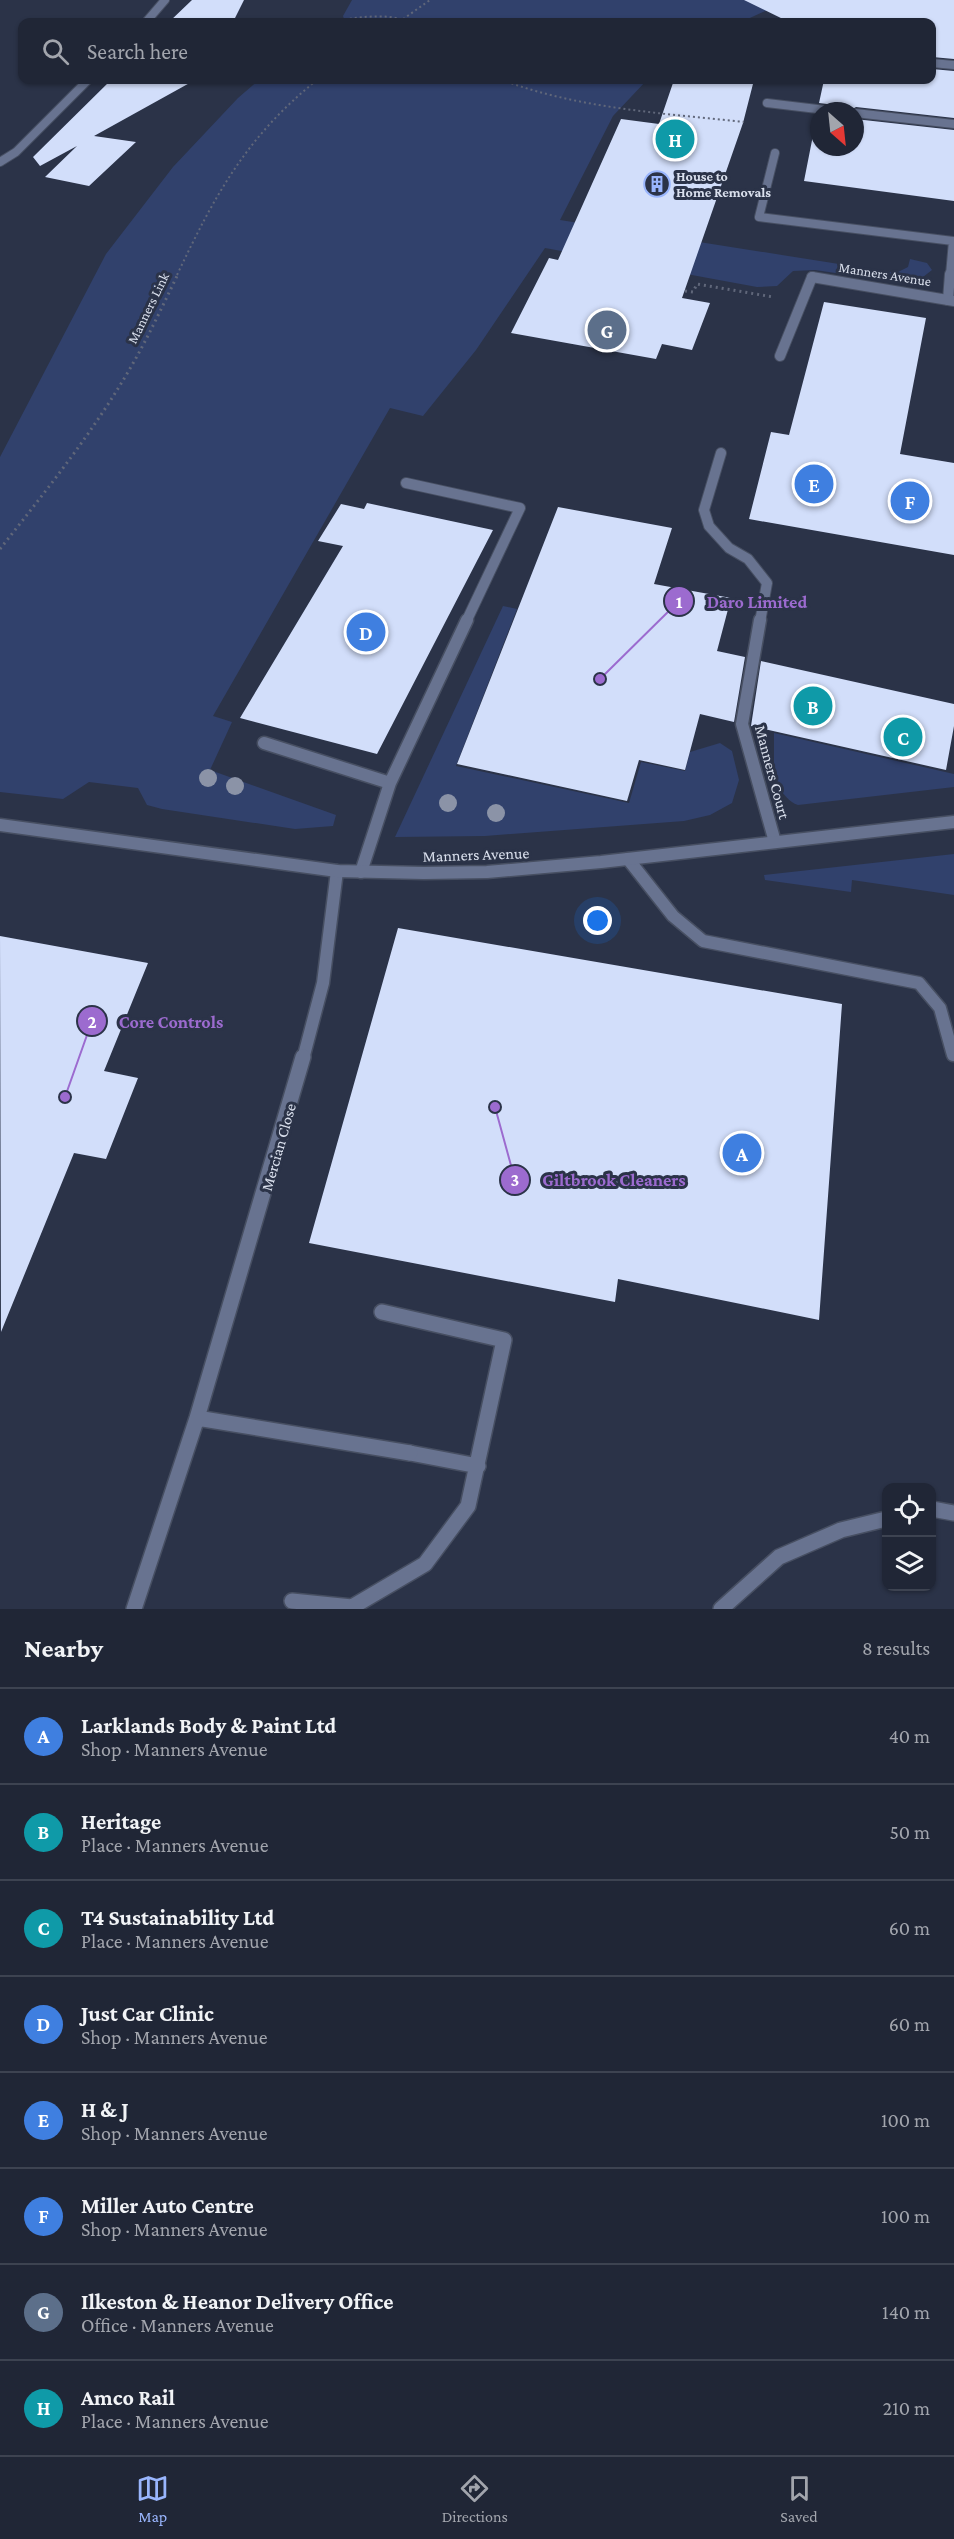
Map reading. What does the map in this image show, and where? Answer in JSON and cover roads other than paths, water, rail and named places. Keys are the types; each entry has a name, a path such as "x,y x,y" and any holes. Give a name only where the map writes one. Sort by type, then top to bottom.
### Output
{"street":[{"path":"149,18 165,0"},
{"path":"936,63 954,65"},
{"path":"0,162 15,152 84,84"},
{"path":"767,103 810,108"},
{"path":"864,114 954,124"},
{"path":"775,153 759,217 953,241 951,300"},
{"name":"Manners Avenue","path":"780,356 812,277 951,300"},
{"name":"Manners Court","path":"721,453 704,510 710,526 729,548 748,559 766,583 742,723 775,842"},
{"path":"361,872 390,783 520,508 406,483"},
{"path":"264,743 390,783"},
{"name":"Manners Avenue","path":"0,825 337,871 487,872 628,859 954,822"},
{"path":"628,859 673,916 703,941 919,983 936,999 945,1014 953,1055"},
{"name":"Mercian Close","path":"134,1609 197,1418 287,1118 320,994 337,871"},
{"path":"292,1601 352,1607 425,1564 468,1506 504,1340 382,1312"},
{"path":"197,1418 478,1466"},
{"path":"936,1510 954,1513"},
{"path":"720,1609 779,1557 841,1530 882,1520"}],"place":[{"name":"Amco Rail","path":"675,139"},
{"name":"House to Home Removals","path":"657,184"},
{"name":"Ilkeston & Heanor Delivery Office","path":"607,330"},
{"name":"H & J","path":"814,484"},
{"name":"Miller Auto Centre","path":"910,501"},
{"name":"Just Car Clinic","path":"366,632"},
{"name":"Daro Limited","path":"600,679"},
{"name":"Heritage","path":"813,706"},
{"name":"T4 Sustainability Ltd","path":"903,737"},
{"name":"Core Controls","path":"65,1097"},
{"name":"Giltbrook Cleaners","path":"495,1107"},
{"name":"Larklands Body & Paint Ltd","path":"742,1153"}]}
